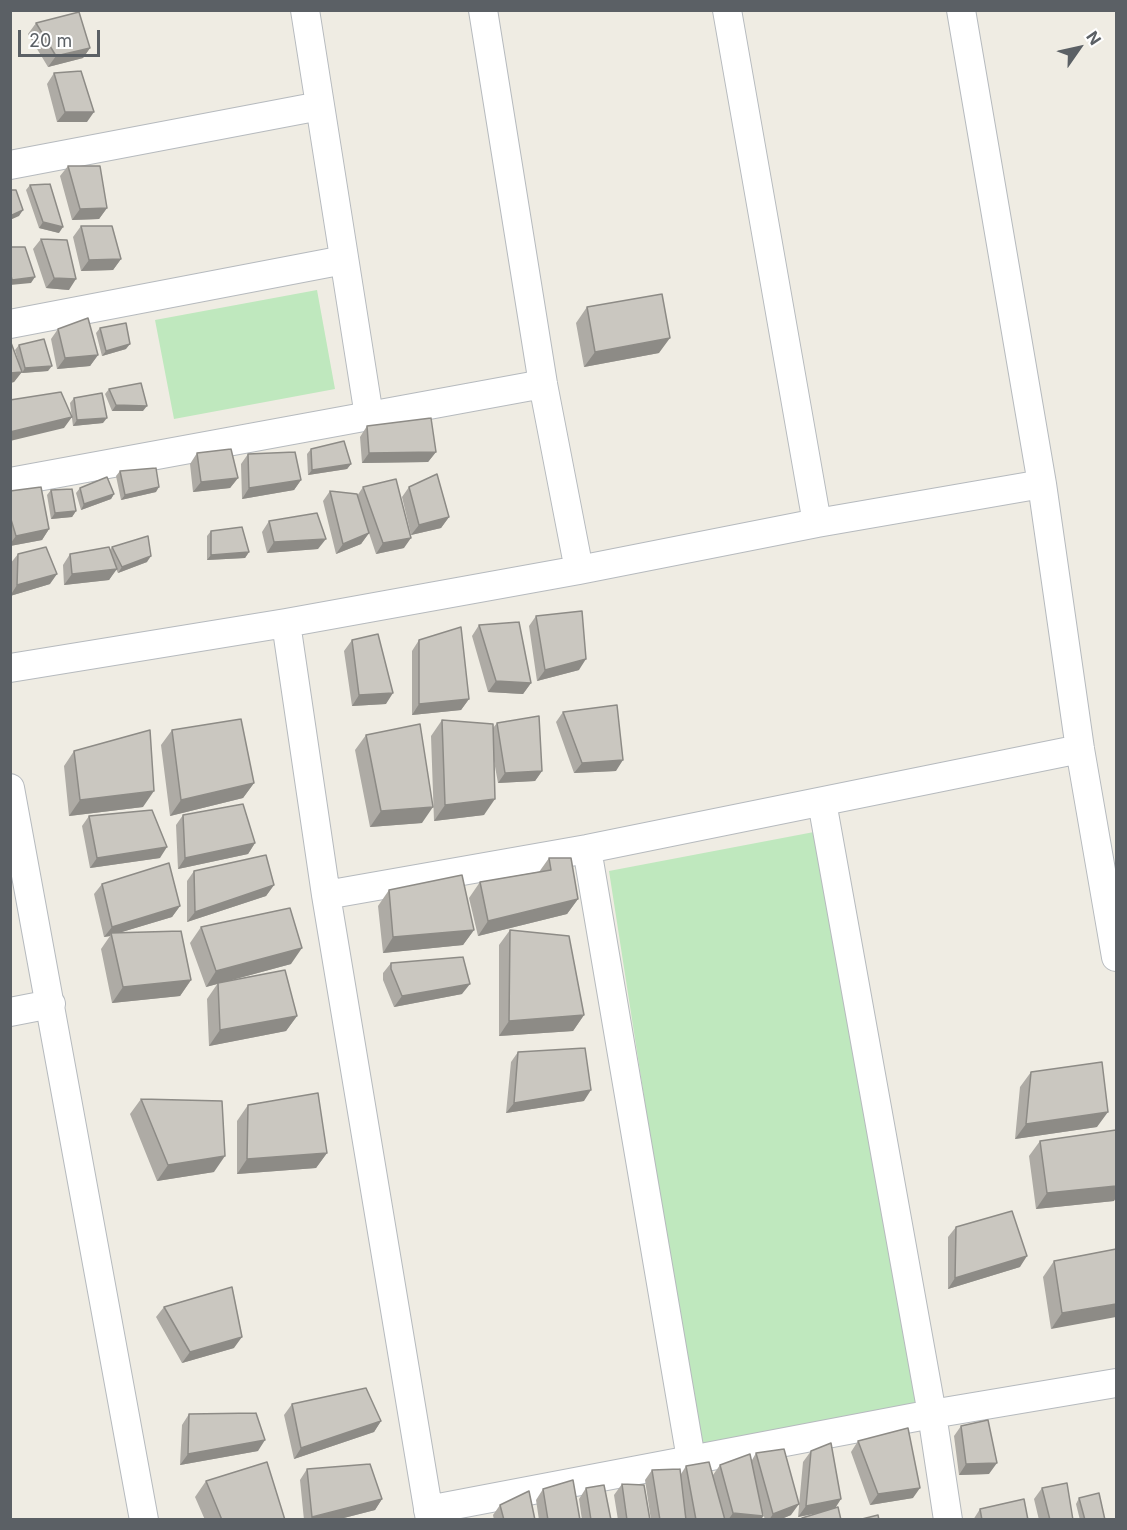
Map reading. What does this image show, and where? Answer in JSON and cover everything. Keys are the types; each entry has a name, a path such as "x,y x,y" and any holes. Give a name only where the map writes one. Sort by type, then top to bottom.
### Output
{"street":[{"path":"305,10 369,416"},
{"path":"483,10 543,384 579,570"},
{"path":"727,10 817,523"},
{"path":"961,10 1042,484 1080,749 1116,957"},
{"path":"10,165 320,106"},
{"path":"10,324 344,260"},
{"path":"10,482 543,384"},
{"path":"10,668 286,623 579,570 817,523 1042,484"},
{"path":"286,623 326,895 429,1515 691,1459 932,1414 1116,1383"},
{"path":"326,895 587,849 1080,749"},
{"path":"10,788 144,1520"},
{"path":"822,802 932,1414 948,1520"},
{"path":"587,849 691,1459"},
{"path":"10,1012 51,1004"}],"green space":[{"path":"317,290 335,389 174,419 155,320"},
{"path":"814,832 919,1422 700,1458 609,871"}],"building":[{"path":"79,12 90,48 56,56 36,23"},
{"path":"81,71 94,112 65,112 54,73"},
{"path":"68,166 100,166 107,208 80,209"},
{"path":"50,184 63,227 43,222 30,185"},
{"path":"10,190 16,190 23,210 10,216"},
{"path":"81,226 112,226 121,259 89,260"},
{"path":"41,239 67,240 76,279 54,278"},
{"path":"10,247 25,247 35,277 12,280"},
{"path":"662,294 670,338 595,352 587,307"},
{"path":"88,318 98,355 65,358 58,329"},
{"path":"126,323 130,344 106,351 100,328"},
{"path":"44,339 52,366 25,368 19,345"},
{"path":"10,340 22,372 10,373"},
{"path":"141,383 147,406 116,405 109,389"},
{"path":"61,392 72,417 10,432 10,400"},
{"path":"102,393 107,418 77,420 74,398"},
{"path":"431,418 436,452 369,453 367,426"},
{"path":"344,441 351,464 312,470 311,449"},
{"path":"231,449 238,478 201,482 197,453"},
{"path":"295,452 301,480 249,488 248,454"},
{"path":"156,468 159,487 125,495 120,471"},
{"path":"437,474 449,517 419,525 409,487"},
{"path":"107,477 114,494 84,504 80,488"},
{"path":"396,479 411,538 383,543 363,487"},
{"path":"41,487 49,529 16,536 10,516 10,491"},
{"path":"72,489 76,511 55,513 51,490"},
{"path":"330,491 357,494 369,533 343,544"},
{"path":"317,513 326,539 274,542 269,521"},
{"path":"242,527 249,552 211,555 211,531"},
{"path":"148,536 151,556 122,567 112,547"},
{"path":"46,547 57,574 17,585 18,554"},
{"path":"109,547 117,569 72,574 70,554"},
{"path":"582,611 586,659 545,670 536,616"},
{"path":"519,622 531,683 496,681 479,625"},
{"path":"461,627 469,699 419,704 419,640"},
{"path":"378,634 393,693 359,695 352,640"},
{"path":"617,705 623,760 582,763 563,712"},
{"path":"539,716 542,771 505,773 497,723"},
{"path":"241,719 254,783 181,800 172,730"},
{"path":"442,720 493,724 495,799 445,805"},
{"path":"420,724 433,807 381,811 366,735"},
{"path":"150,730 154,791 80,800 74,751"},
{"path":"243,804 255,843 185,858 183,815"},
{"path":"152,810 167,847 97,858 89,816"},
{"path":"266,855 274,885 195,912 194,871"},
{"path":"549,858 571,858 578,899 488,921 480,882 551,870"},
{"path":"169,863 180,906 112,927 102,884"},
{"path":"462,875 474,930 393,937 389,890"},
{"path":"290,908 302,948 216,971 201,927"},
{"path":"510,930 569,936 584,1015 509,1021"},
{"path":"181,931 191,980 123,987 111,933"},
{"path":"463,957 470,984 402,996 391,969 391,963"},
{"path":"285,970 297,1016 220,1030 218,983"},
{"path":"585,1048 591,1090 514,1103 518,1052"},
{"path":"1102,1062 1108,1112 1026,1124 1031,1072"},
{"path":"318,1093 327,1153 247,1159 248,1105"},
{"path":"141,1099 222,1101 225,1156 168,1165"},
{"path":"1116,1130 1116,1186 1047,1193 1040,1141"},
{"path":"1012,1211 1027,1256 955,1278 956,1227"},
{"path":"1116,1249 1116,1304 1062,1313 1054,1261"},
{"path":"232,1287 242,1337 190,1352 164,1307"},
{"path":"366,1388 381,1421 301,1448 292,1404"},
{"path":"256,1413 265,1440 188,1454 189,1414"},
{"path":"988,1420 997,1463 966,1464 961,1426"},
{"path":"908,1428 920,1488 878,1494 858,1441"},
{"path":"831,1443 841,1499 806,1506 811,1451"},
{"path":"784,1449 799,1504 773,1514 756,1453"},
{"path":"750,1454 763,1516 733,1513 720,1465"},
{"path":"267,1462 285,1520 222,1520 206,1481"},
{"path":"709,1462 725,1520 696,1520 686,1466"},
{"path":"370,1464 382,1499 312,1517 307,1469"},
{"path":"680,1469 686,1520 660,1520 652,1470"},
{"path":"573,1480 580,1520 548,1520 543,1489"},
{"path":"1067,1483 1073,1520 1050,1520 1042,1488"},
{"path":"622,1484 644,1485 650,1520 627,1520"},
{"path":"604,1485 611,1520 591,1520 586,1488"},
{"path":"529,1491 535,1520 504,1520 500,1505"},
{"path":"1099,1493 1105,1520 1085,1520 1079,1498"},
{"path":"1024,1499 1028,1520 982,1520 980,1509"},
{"path":"838,1507 841,1520 803,1520 802,1518"},
{"path":"878,1515 879,1520 858,1520"}]}
